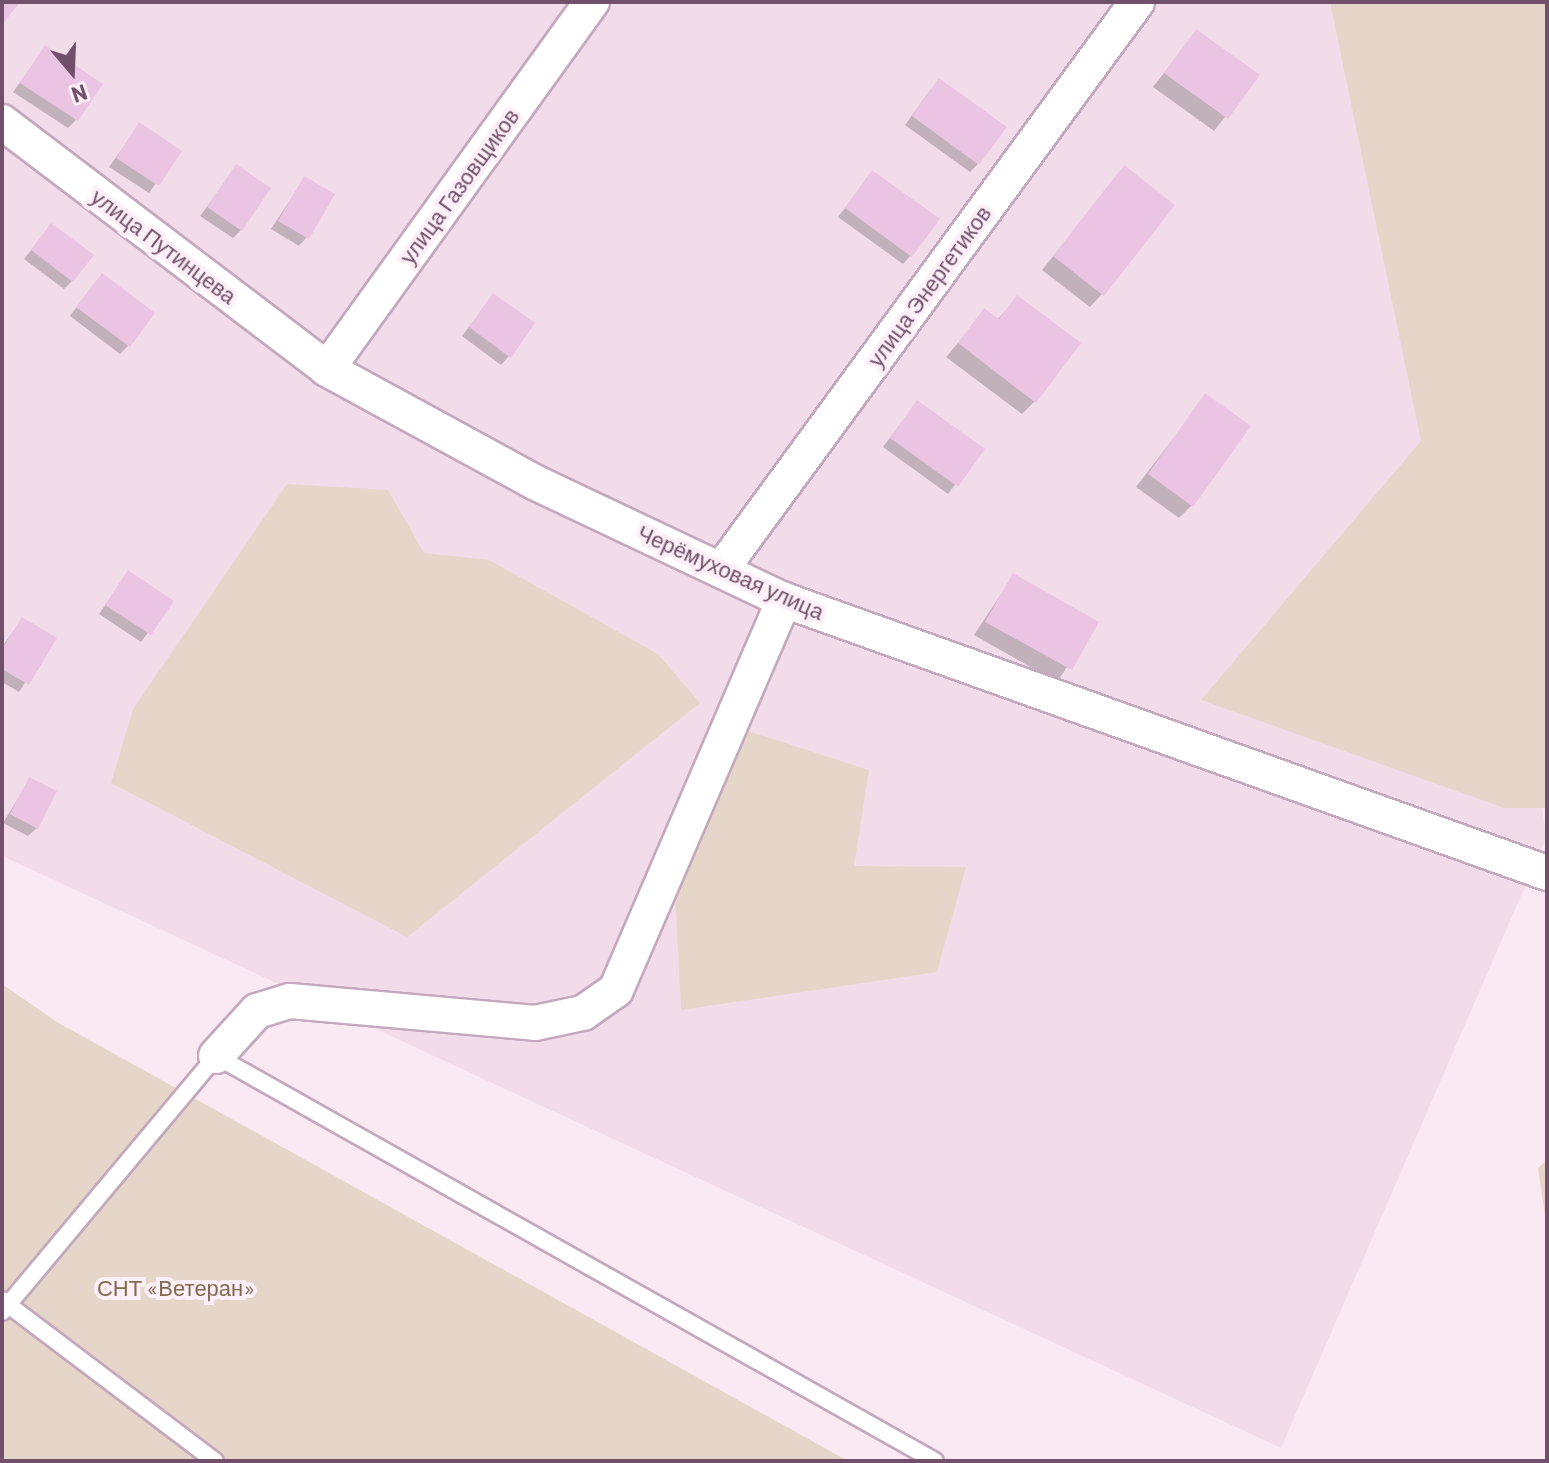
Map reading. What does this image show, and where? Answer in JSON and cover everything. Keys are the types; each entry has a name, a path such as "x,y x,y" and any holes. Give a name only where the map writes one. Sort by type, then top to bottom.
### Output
{"street":[{"name":"улица Газовщиков","path":"327,369 592,2"},
{"name":"улица Энергетиков","path":"721,570 1137,2"},
{"name":"улица Путинцева","path":"2,122 327,369"},
{"name":"Черёмуховая улица","path":"327,369 536,483 784,600 1152,735 1547,873"},
{"path":"216,1056 257,1011 290,1001 535,1023 583,1013 616,990 784,600"}],"lane":[{"path":"215,1461 4,1305 216,1056 935,1461"}],"shaded area":[{"path":"2,2 1388,2 1547,836 1281,1448 2,856"}],"green space":[{"path":"1330,2 1547,2 1547,808 1504,808 1201,700 1421,441"},
{"path":"287,484 388,490 424,553 489,560 658,654 700,703 407,937 111,783 133,709"},
{"path":"748,731 869,770 854,866 966,867 937,972 681,1010 675,891"},
{"name":"СНТ «Ветеран»","path":"2,984 57,1022 848,1461 2,1461"},
{"path":"1547,1160 1547,1229 1538,1168"}],"building":[{"path":"2,2 20,2 2,25"},
{"path":"1196,29 1260,75 1228,119 1164,73"},
{"path":"45,45 103,84 78,121 20,83"},
{"path":"939,78 1007,127 979,165 912,116"},
{"path":"139,122 182,151 159,186 116,158"},
{"path":"236,164 271,188 242,231 207,207"},
{"path":"1124,165 1175,205 1104,296 1053,256"},
{"path":"872,170 940,219 912,257 845,208"},
{"path":"304,176 335,194 309,239 278,221"},
{"path":"51,223 94,255 73,282 31,250"},
{"path":"102,273 155,313 130,347 76,307"},
{"path":"493,293 535,323 511,358 469,327"},
{"path":"1017,295 1081,343 1036,403 958,343 984,308 999,319"},
{"path":"1205,393 1251,426 1193,507 1148,474"},
{"path":"917,400 985,449 958,487 890,438"},
{"path":"128,570 174,601 151,635 105,605"},
{"path":"1013,573 1099,622 1072,670 985,622"},
{"path":"22,617 57,638 29,685 2,669 2,649"},
{"path":"29,777 57,791 38,829 10,814"}]}
